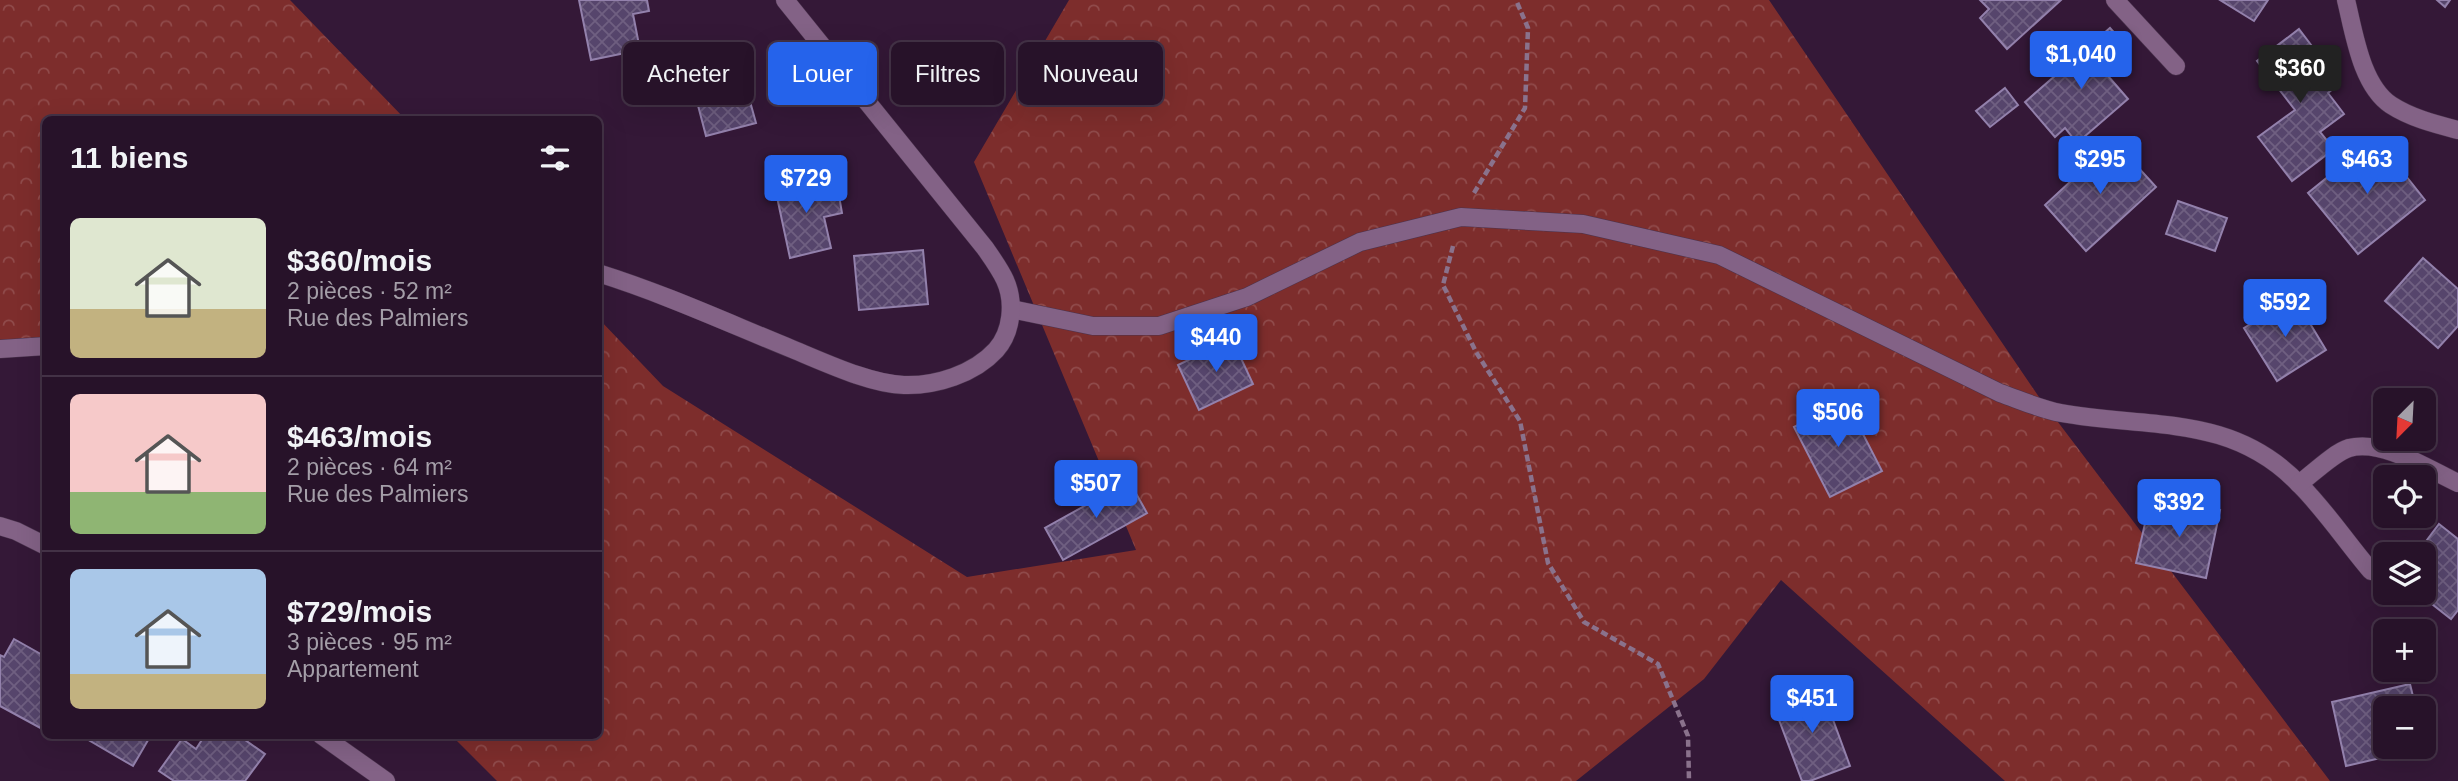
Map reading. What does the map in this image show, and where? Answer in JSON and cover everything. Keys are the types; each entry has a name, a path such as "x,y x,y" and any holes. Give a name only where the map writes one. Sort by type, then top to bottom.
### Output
{"street":[{"path":"602,274 853,374 903,385 949,379 977,366 1004,340 1011,309 1006,281 985,248 785,0"},
{"path":"2115,0 2176,66"},
{"path":"2346,0 2359,55 2380,96 2391,105 2419,119 2458,130"},
{"path":"1011,309 1093,326 1159,326 1247,297 1360,242 1461,217 1583,224 1719,255 2000,393 2060,413 2182,425 2216,433 2247,446 2300,484 2371,572"},
{"path":"0,349 42,346"},
{"path":"2300,484 2347,449 2368,446 2387,450 2458,483"},
{"path":"0,526 42,544"},
{"path":"327,739 386,781"}],"path":[{"path":"1516,0 1528,28 1525,108 1461,217 1443,285 1476,352 1520,421 1548,563 1584,622 1658,664 1688,736 1689,781"}],"green space":[{"path":"0,0 290,0 402,116 42,116 42,344 0,348"},
{"path":"1069,0 1769,0 2039,397 2330,781 2005,781 1781,580 1704,679 1576,781 497,781 455,739 602,739 602,322 663,386 967,577 1136,550 974,162 1018,87 1018,105 1163,105 1163,42 1044,42"}],"building":[{"path":"579,0 647,0 649,11 633,14 638,42 623,42 623,53 591,60"},
{"path":"1980,0 2061,0 2007,49 1980,18 1989,9"},
{"path":"2220,0 2268,0 2254,21"},
{"path":"2437,0 2450,0 2445,7"},
{"path":"2110,28 2127,47 2102,69 2128,99 2077,143 2065,128 2055,137 2025,102"},
{"path":"2299,29 2330,70 2324,74 2334,88 2328,93 2344,114 2320,132 2334,149 2292,181 2258,137 2295,110 2257,61"},
{"path":"2005,88 2018,105 1990,127 1976,111"},
{"path":"698,105 751,105 756,123 706,136"},
{"path":"2376,138 2425,200 2358,254 2308,193"},
{"path":"2114,141 2156,187 2086,251 2045,205"},
{"path":"813,175 817,194 838,190 842,213 824,217 831,248 790,258 774,183"},
{"path":"2178,201 2227,218 2215,251 2166,234"},
{"path":"923,250 928,304 859,310 854,256"},
{"path":"2423,258 2458,289 2458,326 2438,348 2385,301"},
{"path":"2294,297 2326,350 2277,381 2244,328"},
{"path":"1232,339 1253,384 1199,410 1178,365"},
{"path":"1846,401 1882,471 1830,497 1794,427"},
{"path":"1129,481 1147,513 1063,560 1045,528"},
{"path":"2185,503 2220,510 2206,578 2136,563 2149,506 2183,513"},
{"path":"2439,524 2458,539 2458,610 2451,619 2433,605 2436,605 2436,542 2426,542"},
{"path":"14,639 42,655 42,729 0,706 0,655 4,657"},
{"path":"2410,684 2413,696 2373,696 2373,759 2376,759 2346,766 2332,702"},
{"path":"1821,687 1850,766 1810,781 1802,781 1773,704"},
{"path":"87,739 149,739 133,766"},
{"path":"182,739 196,749 202,739 244,739 265,754 245,781 174,781 159,771"}]}
